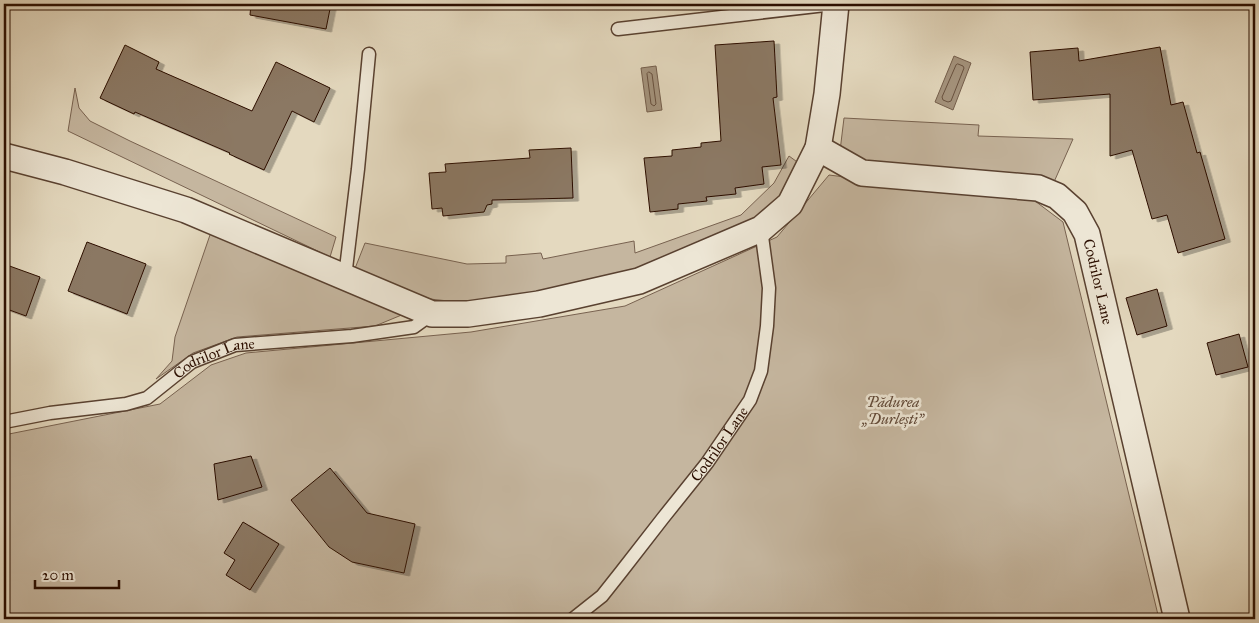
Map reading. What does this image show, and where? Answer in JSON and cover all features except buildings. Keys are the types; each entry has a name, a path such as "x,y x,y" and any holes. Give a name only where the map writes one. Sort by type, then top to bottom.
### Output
{"street":[{"path":"4,156 66,172 186,210 432,314 468,314 539,304 639,281 762,229 790,204 818,148 827,94 835,4"},
{"name":"Codrilor Lane","path":"818,148 862,173 1038,188 1057,196 1075,212 1087,234 1177,619"}],"lane":[{"path":"618,29 835,4"},
{"path":"345,277 369,54"},
{"name":"Codrilor Lane","path":"573,619 602,596 617,578 707,463 750,400 761,371 767,326 769,288 762,229"},
{"name":"Codrilor Lane","path":"4,422 126,404 147,398 192,362 235,345 352,336 414,327 432,314"}],"green space":[{"path":"75,88 79,108 90,121 336,237 330,257 68,131"},
{"path":"844,118 979,125 978,136 1073,139 1054,182 859,165 840,151"},
{"path":"789,156 800,164 783,193 760,218 633,275 476,304 430,299 354,271 365,243 467,264 506,263 506,256 541,253 543,259 634,241 635,253 741,215 774,183"},
{"name":"Pădurea „Durlești”","path":"829,175 1035,201 1063,222 1159,619 4,619 4,435 160,404 211,365 246,353 471,332 625,306 777,237"},
{"path":"211,232 404,314 375,326 237,337 193,353 156,379 172,361 175,337"}],"water":[{"path":"954,56 971,63 953,110 935,102"},
{"path":"656,66 662,110 647,112 641,68"}]}
